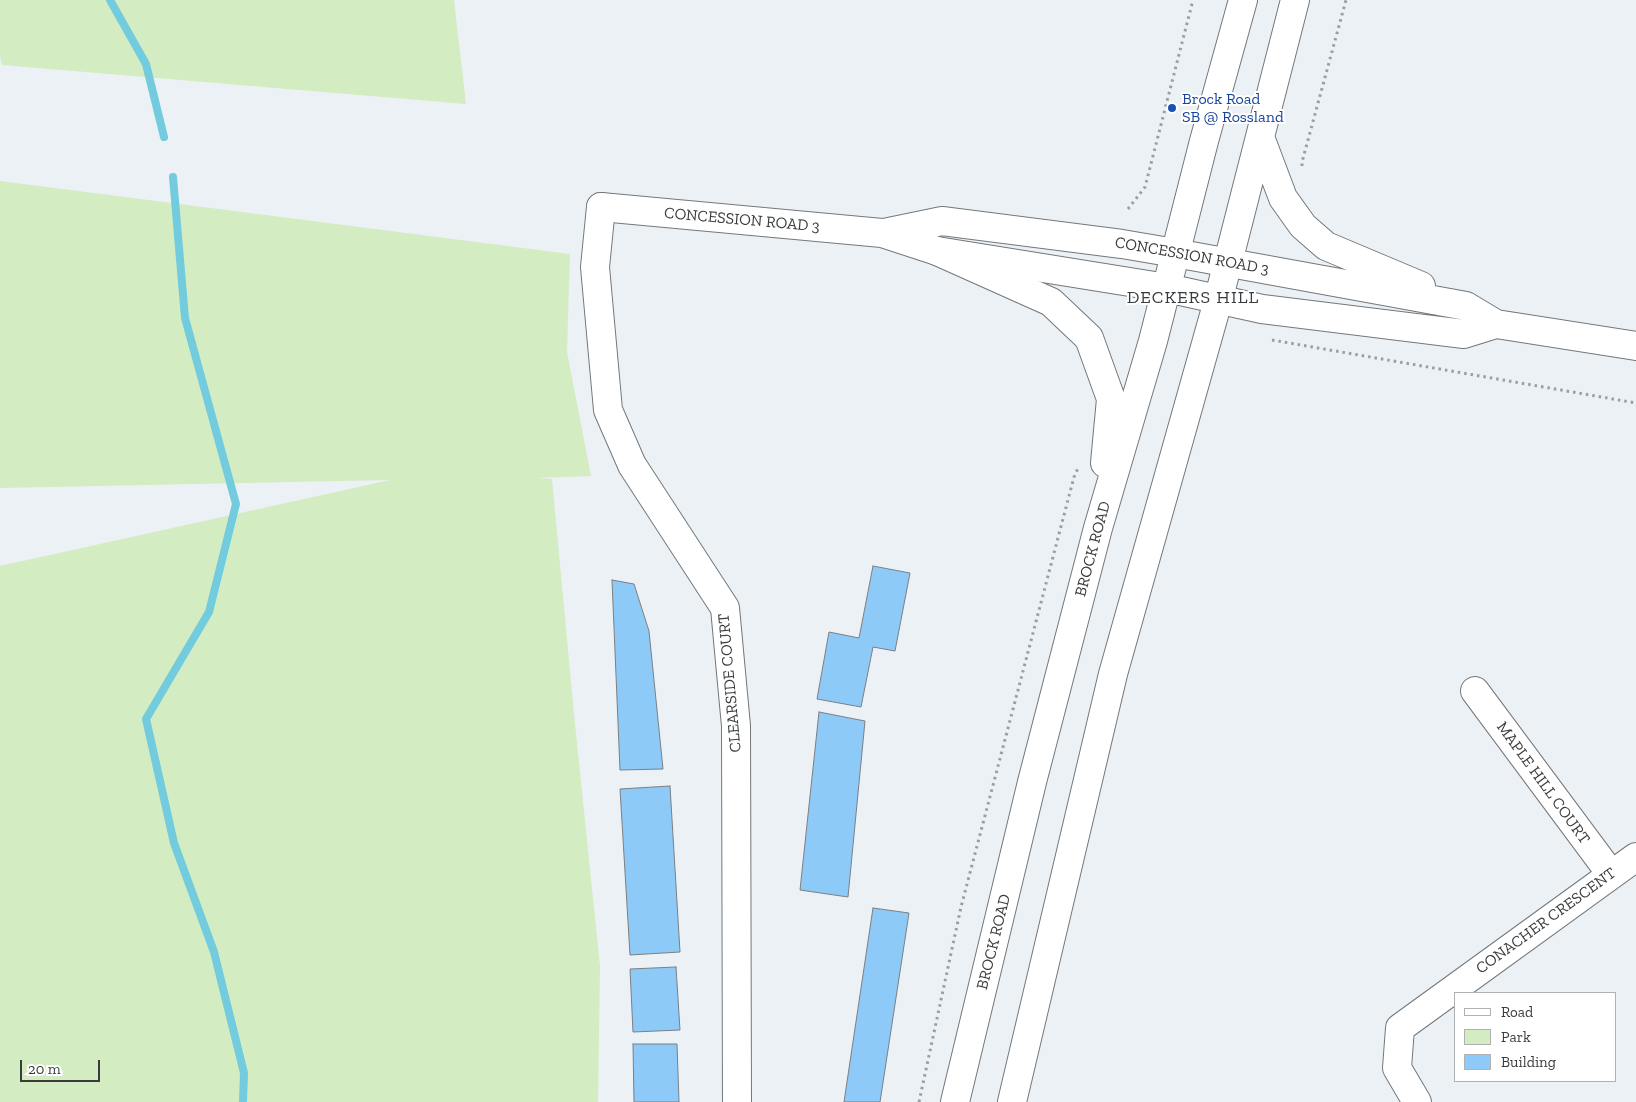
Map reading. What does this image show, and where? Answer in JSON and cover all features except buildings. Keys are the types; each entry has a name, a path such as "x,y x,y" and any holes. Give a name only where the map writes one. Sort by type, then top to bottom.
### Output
{"main road":[{"name":"BROCK ROAD","path":"955,1102 1032,782 1098,528 1153,342 1204,141 1243,0"},
{"path":"1012,1102 1113,674 1218,301 1295,0"},
{"path":"1260,137 1284,198 1303,226 1326,246 1466,306"},
{"name":"CONCESSION ROAD 3","path":"601,207 882,233 937,251 1167,288 1218,301 1262,309 1464,334 1496,324"},
{"name":"CLEARSIDE COURT","path":"601,207 595,267 608,410 632,465 725,608 736,726 738,1102"},
{"name":"CONCESSION ROAD 3","path":"882,233 942,222 1122,244 1466,306 1496,324 1636,346"},
{"path":"937,251 1051,302 1089,338 1111,399 1098,528"},
{"name":"MAPLE HILL COURT","path":"1476,691 1611,874"},
{"name":"CONACHER CRESCENT","path":"1417,1102 1397,1068 1400,1028 1636,857"}],"path":[{"path":"1128,209 1145,187 1194,0"},
{"path":"1302,170 1302,162 1346,0"},
{"path":"1267,339 1636,403"},
{"path":"919,1102 961,907 1074,477 1081,462"}],"green space":[{"path":"0,0 454,0 466,104 2,65 0,56"},
{"path":"0,181 570,254 567,352 591,476 536,478 552,479 600,966 598,1102 0,1102 0,566 390,480 0,488"}],"waterway":[{"path":"110,0 146,64 164,137"},
{"path":"173,177 185,318 236,504 209,612 146,719 174,843 214,952 244,1073 243,1102"}],"place":[{"name":"Brock Road SB @ Rossland","path":"1172,108"}],"district":[{"name":"DECKERS HILL","path":"1193,298"}]}
